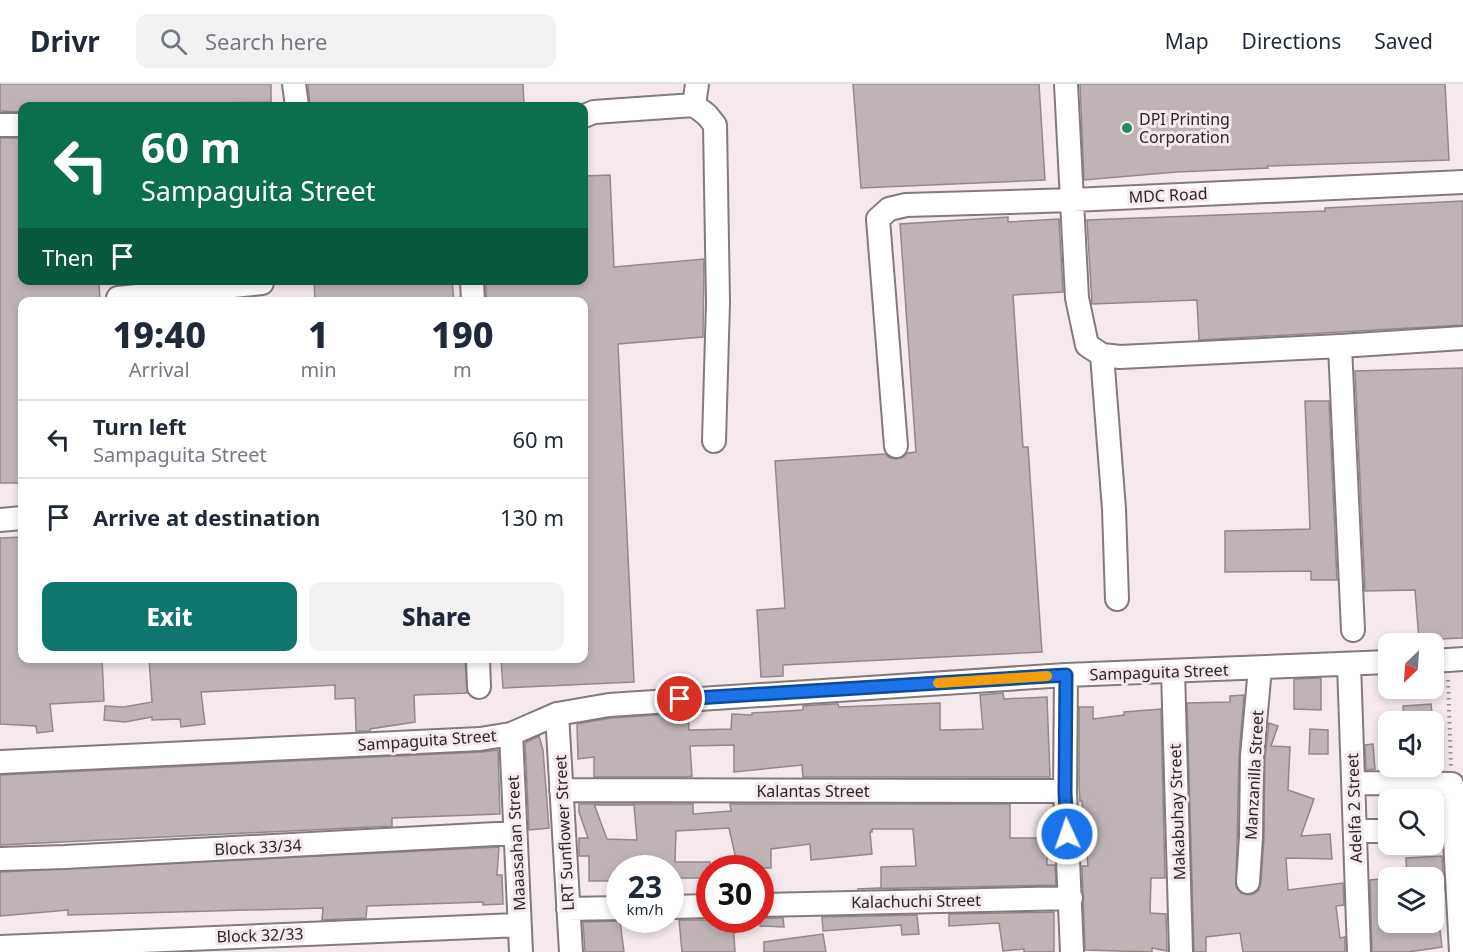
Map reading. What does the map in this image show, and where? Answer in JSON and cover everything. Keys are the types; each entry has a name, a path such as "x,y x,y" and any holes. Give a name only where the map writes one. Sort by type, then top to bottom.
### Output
{"street":[{"path":"294,84 296,102"},
{"path":"1066,84 1077,298 1087,345 1102,355 1120,357 1463,338"},
{"path":"588,114 696,94 715,125 718,302 714,441"},
{"path":"0,125 18,125"},
{"name":"MDC Road","path":"896,446 878,219 889,209 906,205 1073,200 1463,182"},
{"path":"118,294 247,285"},
{"path":"1340,346 1353,630"},
{"path":"1102,355 1114,509 1117,599"},
{"path":"0,520 18,518"},
{"path":"478,663 479,687"},
{"name":"Sampaguita Street","path":"0,762 480,739 511,734 557,714 609,705 1066,675 1378,663"},
{"name":"Adelfa 2 Street","path":"1349,664 1359,952"},
{"name":"Manzanilla Street","path":"1248,882 1252,756 1260,668"},
{"name":"Makabuhay Street","path":"1173,671 1181,952"},
{"path":"1066,675 1065,792 1072,952"},
{"name":"LRT Sunflower Street","path":"557,714 571,952"},
{"name":"Maaasahan Street","path":"511,734 521,952"},
{"path":"1354,783 1452,784 1461,952"},
{"name":"Kalantas Street","path":"561,790 1065,792"},
{"path":"1355,831 1378,831"},
{"name":"Block 33/34","path":"0,859 515,833"},
{"name":"Kalachuchi Street","path":"774,905 1071,898"},
{"path":"568,909 606,908"},
{"name":"Block 32/33","path":"0,946 519,925"}],"path":[{"path":"1448,660 1452,784"}],"building":[{"path":"0,84 271,84 271,102 18,102 18,112 0,111"},
{"path":"308,84 523,84 524,102 310,102"},
{"path":"853,84 1039,84 1045,180 861,188"},
{"path":"1080,84 1445,84 1449,160 1267,166 1268,168 1177,172 1084,180"},
{"path":"0,138 18,138 18,285 99,285 100,297 18,297 18,483 0,483"},
{"path":"610,175 614,267 704,259 703,337 618,344 634,682 503,688 501,663 588,663 588,297 486,297 486,285 588,285 588,176"},
{"path":"1463,201 1463,325 1199,340 1197,300 1092,304 1087,220 1325,211 1325,208"},
{"path":"1008,217 1008,222 1059,219 1063,292 1013,295 1023,447 1028,447 1042,652 783,665 783,676 761,677 757,610 785,608 775,461 885,454 896,459 916,452 900,224"},
{"path":"314,285 452,285 454,297 315,297"},
{"path":"1463,368 1463,638 1444,639 1444,633 1418,633 1415,590 1365,591 1355,371"},
{"path":"1305,401 1329,401 1337,580 1311,580 1311,571 1225,572 1225,531 1310,529"},
{"path":"18,537 18,663 102,663 104,701 50,704 53,731 37,733 36,726 0,724 0,538"},
{"path":"149,663 465,663 467,693 414,695 415,722 370,729 370,731 356,731 355,698 335,699 335,685 201,692 205,724 181,727 180,719 152,720 152,717 125,722 104,720 105,706 124,707 152,702"},
{"path":"1321,678 1321,710 1294,709 1294,679"},
{"path":"1003,693 1004,699 1047,697 1050,777 803,777 802,765 734,772 734,745 690,746 692,776 686,777 594,777 594,757 578,759 577,724 611,718 688,713 689,730 731,729 732,714 752,715 752,713 803,710 803,706 834,704 838,704 839,707 940,703 940,730 983,729 980,695"},
{"path":"1244,695 1239,756 1236,887 1241,893 1248,895 1259,890 1261,883 1265,757 1269,723 1278,726 1271,746 1290,747 1288,790 1314,799 1301,836 1330,834 1332,859 1286,858 1288,890 1343,883 1344,905 1336,906 1340,938 1345,937 1345,952 1243,952 1240,933 1206,937 1206,952 1194,952 1187,703 1230,702 1230,696"},
{"path":"1431,704 1432,711 1403,711 1403,706"},
{"path":"1079,707 1093,707 1093,719 1124,715 1124,712 1161,709 1165,878 1151,878 1150,913 1166,914 1167,951 1152,948 1152,952 1085,950 1082,866 1088,866 1079,785"},
{"path":"1310,729 1328,730 1328,754 1309,754"},
{"path":"539,736 543,750 549,828 529,830 525,743"},
{"path":"1373,744 1375,769 1366,770 1365,745"},
{"path":"498,750 500,814 392,818 392,826 0,845 0,775"},
{"path":"579,804 594,804 607,839 637,840 634,805 595,804 693,804 693,814 731,811 730,804 1010,804 1010,838 1047,838 1047,865 1055,865 1056,885 857,889 881,888 881,867 916,866 913,829 872,829 870,832 872,854 811,860 810,844 771,849 771,855 735,855 729,828 676,831 675,855 606,855 606,881 589,881 589,856 579,856 579,838 588,838 579,812"},
{"path":"499,847 497,875 502,875 503,904 483,905 483,902 367,906 366,918 322,920 323,908 68,915 68,910 0,916 0,872"},
{"path":"1442,856 1443,867 1406,867 1406,858"},
{"path":"684,862 696,862 696,878 684,878"},
{"path":"1378,879 1378,933 1440,933 1442,947 1408,952 1372,952 1370,880"},
{"path":"1054,912 1054,952 1024,952 1024,949 1003,951 999,923 949,926 949,914"},
{"path":"917,915 919,934 902,935 901,925 823,931 822,917"},
{"path":"774,918 783,918 784,927 774,927"},
{"path":"684,920 696,920 696,933 734,933 735,952 682,952 680,933 684,933"},
{"path":"606,921 606,933 622,933 624,952 585,952 583,922"},
{"path":"823,934 826,952 764,952 764,942"}],"slow traffic":[{"path":"938,683 1047,676"}],"place":[{"name":"DPI Printing Corporation","path":"1127,128"}],"route":[{"path":"680,699 1066,675 1067,834"}]}
